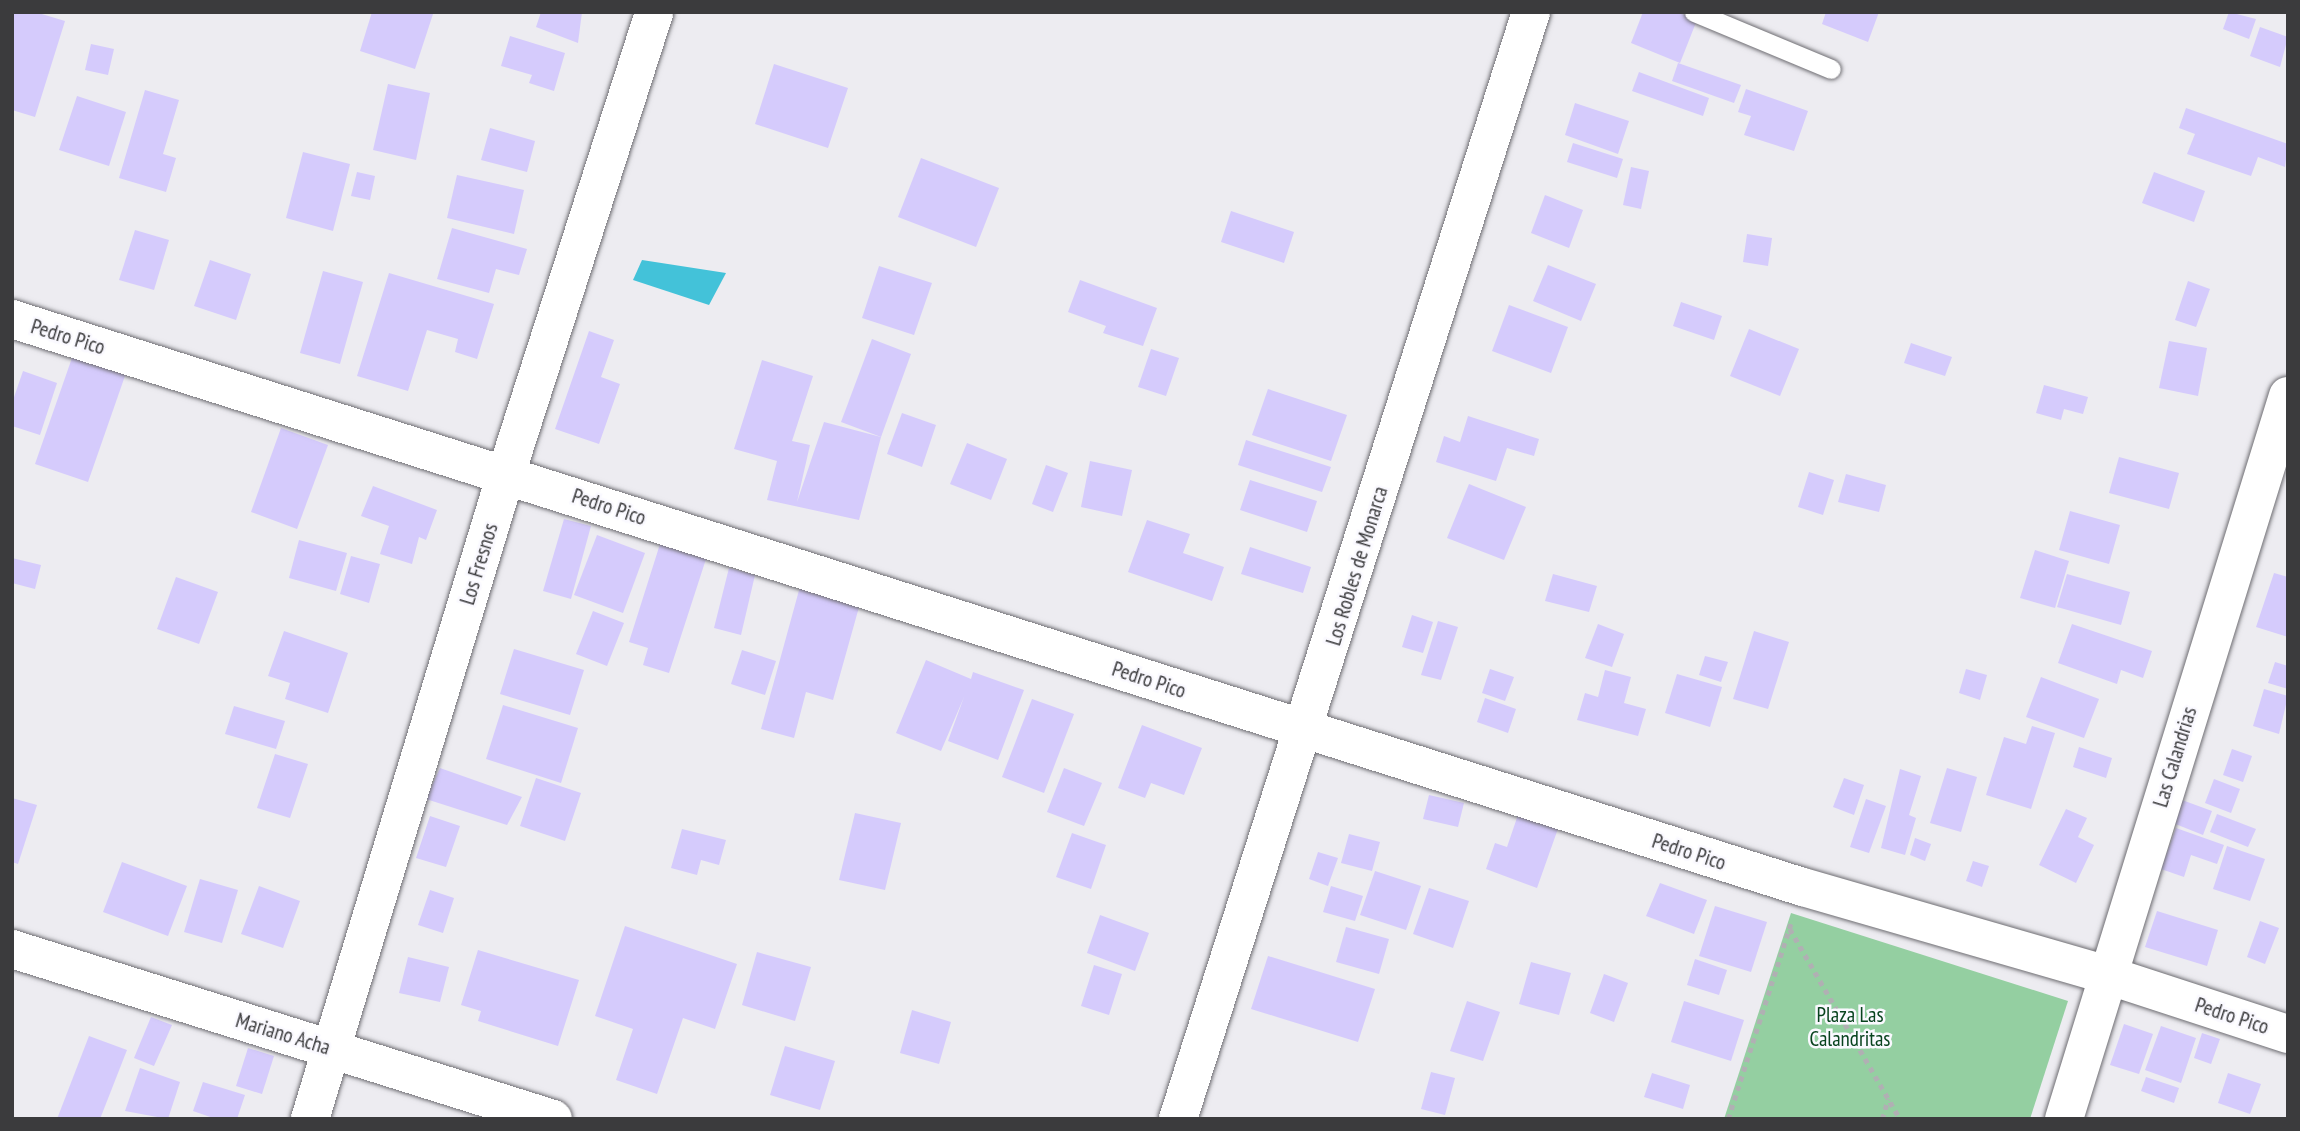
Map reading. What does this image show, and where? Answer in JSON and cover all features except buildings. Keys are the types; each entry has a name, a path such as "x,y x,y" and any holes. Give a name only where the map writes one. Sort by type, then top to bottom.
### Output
{"street":[{"name":"Los Fresnos","path":"310,1119 506,474 654,12"},
{"name":"Los Robles de Monarca","path":"1178,1119 1305,730 1531,12"},
{"name":"Pedro Pico","path":"12,319 1803,887 2107,975 2288,1034"},
{"name":"Las Calandrias","path":"2064,1119 2288,396"},
{"name":"Mariano Acha","path":"12,950 553,1119"}],"lane":[{"path":"1693,12 1831,69"}],"path":[{"path":"1728,1119 1803,887"},
{"path":"1790,928 1900,1119"},
{"path":"1882,1119 1888,1098"}],"green space":[{"name":"Plaza Las Calandritas","path":"1791,913 2068,1001 2030,1119 1724,1119"}],"water":[{"path":"642,260 726,273 709,305 633,280"}]}
